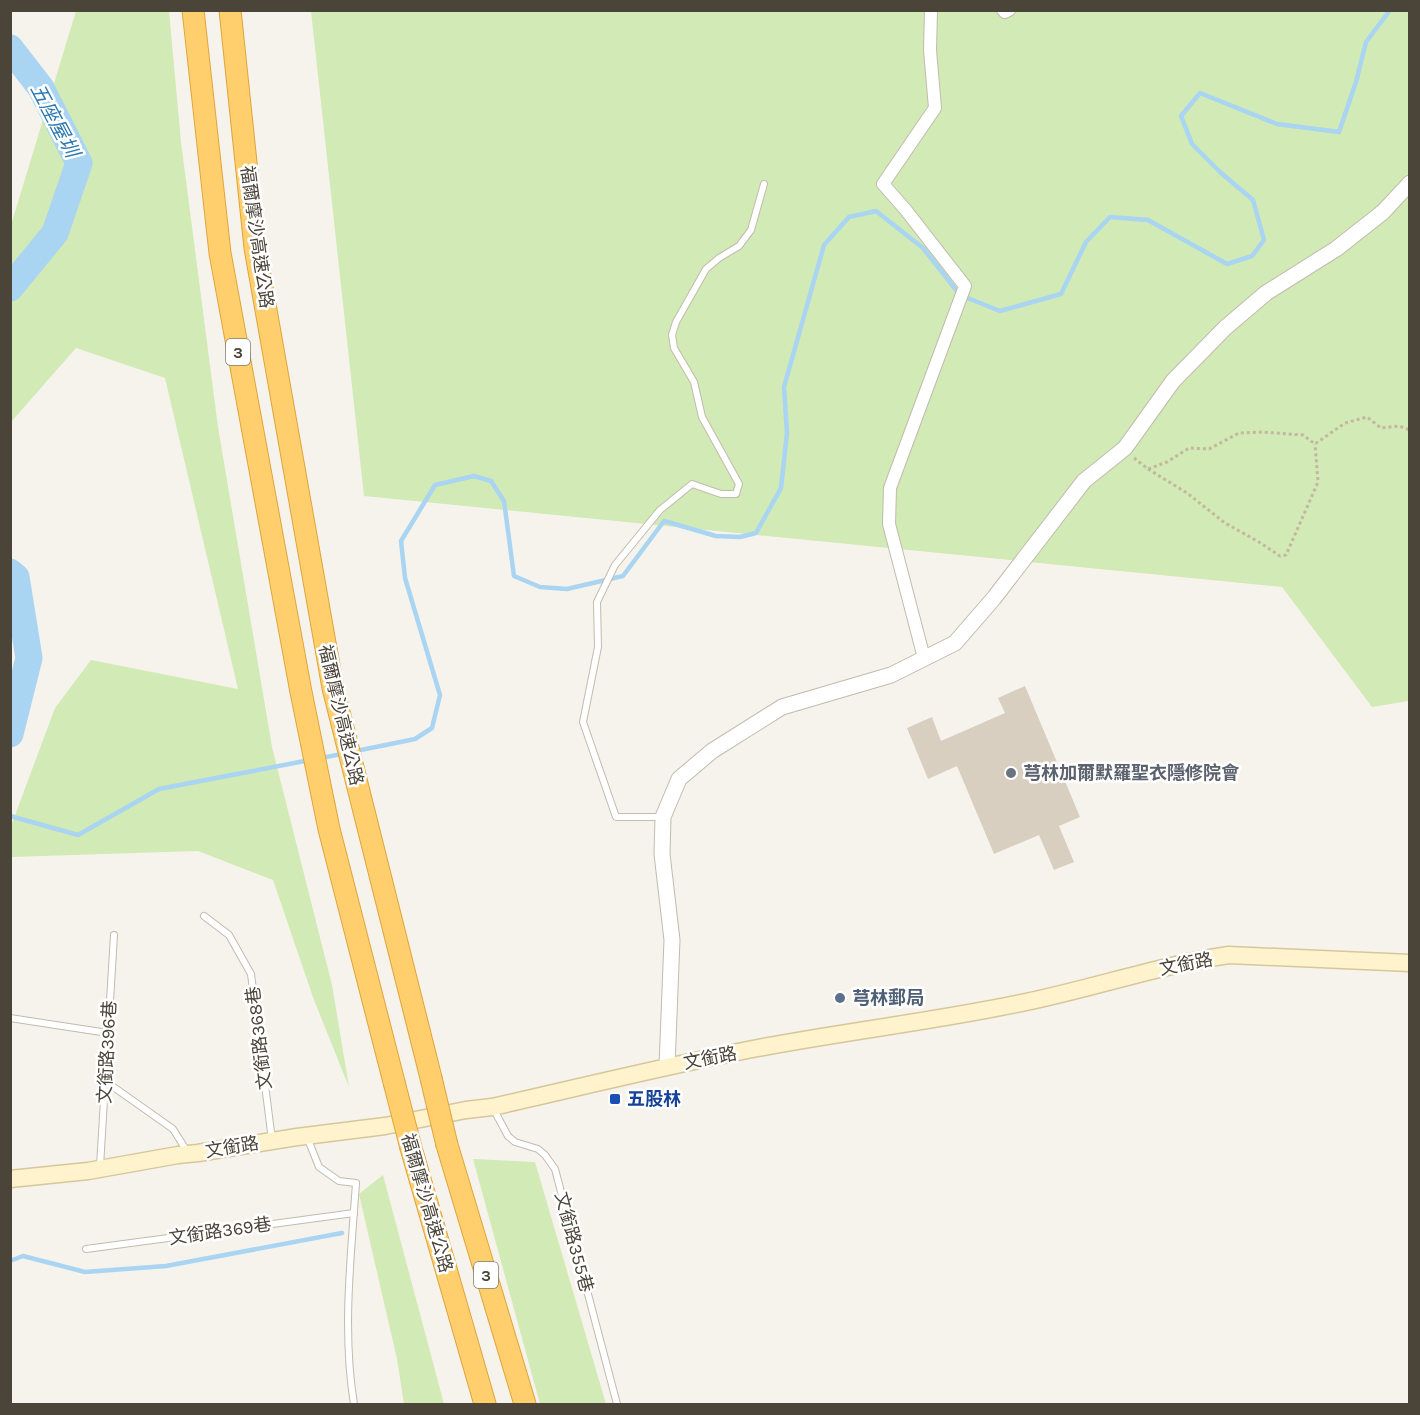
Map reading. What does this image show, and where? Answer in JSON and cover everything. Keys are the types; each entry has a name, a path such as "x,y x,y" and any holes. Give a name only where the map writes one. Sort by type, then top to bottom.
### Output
{"highway":[{"name":"福爾摩沙高速公路","path":"193,10 220,253 301,692 329,829 411,1148 484,1404"},
{"name":"福爾摩沙高速公路","path":"230,10 255,248 333,688 447,1145 525,1404"}],"main road":[{"name":"文銜路","path":"10,1179 100,1169 272,1141 385,1126 492,1107 667,1066 1016,1004 1200,959 1229,956 1291,957 1410,963"}],"street":[{"path":"924,658 889,524 890,488 965,286 883,184 935,108 930,50 931,10"},
{"path":"1003,10 1005,12 1009,10"},
{"path":"667,1066 672,940 662,854 663,817 679,779 712,751 782,706 891,675 955,643 994,598 1084,481 1125,447 1173,381 1225,328 1266,293 1336,249 1383,212 1410,183"}],"lane":[{"path":"663,817 616,817 583,722 598,647 597,602 615,565 660,510 692,483 721,494 736,494 739,484 702,417 694,382 674,348 672,335 676,322 706,269 739,246 751,230 764,184"},
{"name":"文銜路368巷","path":"204,916 229,935 251,974 272,1141"},
{"name":"文銜路396巷","path":"100,1169 114,935"},
{"path":"10,1018 108,1033"},
{"path":"105,1081 173,1129 188,1154"},
{"name":"文銜路355巷","path":"492,1107 508,1136 515,1142 538,1149 546,1155 555,1169 617,1404"},
{"path":"306,1136 319,1167 339,1181 356,1183 347,1320 354,1404"},
{"name":"文銜路369巷","path":"86,1249 354,1213"}],"path":[{"path":"1315,444 1345,423 1367,417 1381,428 1399,426 1410,430"},
{"path":"1125,447 1137,462 1187,494 1225,523 1280,556 1286,555 1318,482 1315,444 1303,435 1239,433 1209,449 1189,448 1167,462 1148,469"}],"green space":[{"path":"76,11 169,11 181,142 218,427 272,747 332,985 349,1087 314,1000 273,880 198,851 11,857 11,826 55,708 91,660 238,689 165,378 76,348 11,422 11,225"},
{"path":"311,11 1409,11 1409,701 1372,707 1282,587 364,496"},
{"path":"473,1159 535,1162 606,1404 540,1404"},
{"path":"383,1175 444,1404 404,1404 397,1359 359,1194"}],"building":[{"name":"芎林加爾默羅聖衣隱修院會","path":"1025,686 1080,817 1059,826 1074,862 1054,870 1039,835 994,854 957,766 928,779 907,728 932,717 941,741 1005,713 998,698"}],"waterway":[{"path":"356,751 415,739 432,728 440,695 405,578 401,541 435,485 474,476 491,481 504,501 514,576 540,587 567,589 623,576 664,521 716,536 740,537 756,533 781,488 787,433 784,387 824,245 849,217 876,211 923,248 960,295 1000,311 1061,294 1086,242 1110,217 1148,220 1227,264 1252,256 1264,240 1253,200 1192,144 1181,116 1200,93 1277,124 1339,132 1356,82 1366,42 1390,10"},
{"name":"五座屋圳","path":"10,48 41,88 79,163 55,233 10,288"},
{"name":"五座屋圳","path":"10,572 16,577 29,658 10,734"},
{"path":"321,758 342,754"},
{"path":"10,816 78,835 159,789 310,760"},
{"path":"10,1261 23,1256 85,1272 166,1266 342,1233"}],"place":[{"name":"芎林加爾默羅聖衣隱修院會","path":"1011,773"},
{"name":"芎林郵局","path":"840,998"},
{"name":"五股林","path":"615,1099"}]}
